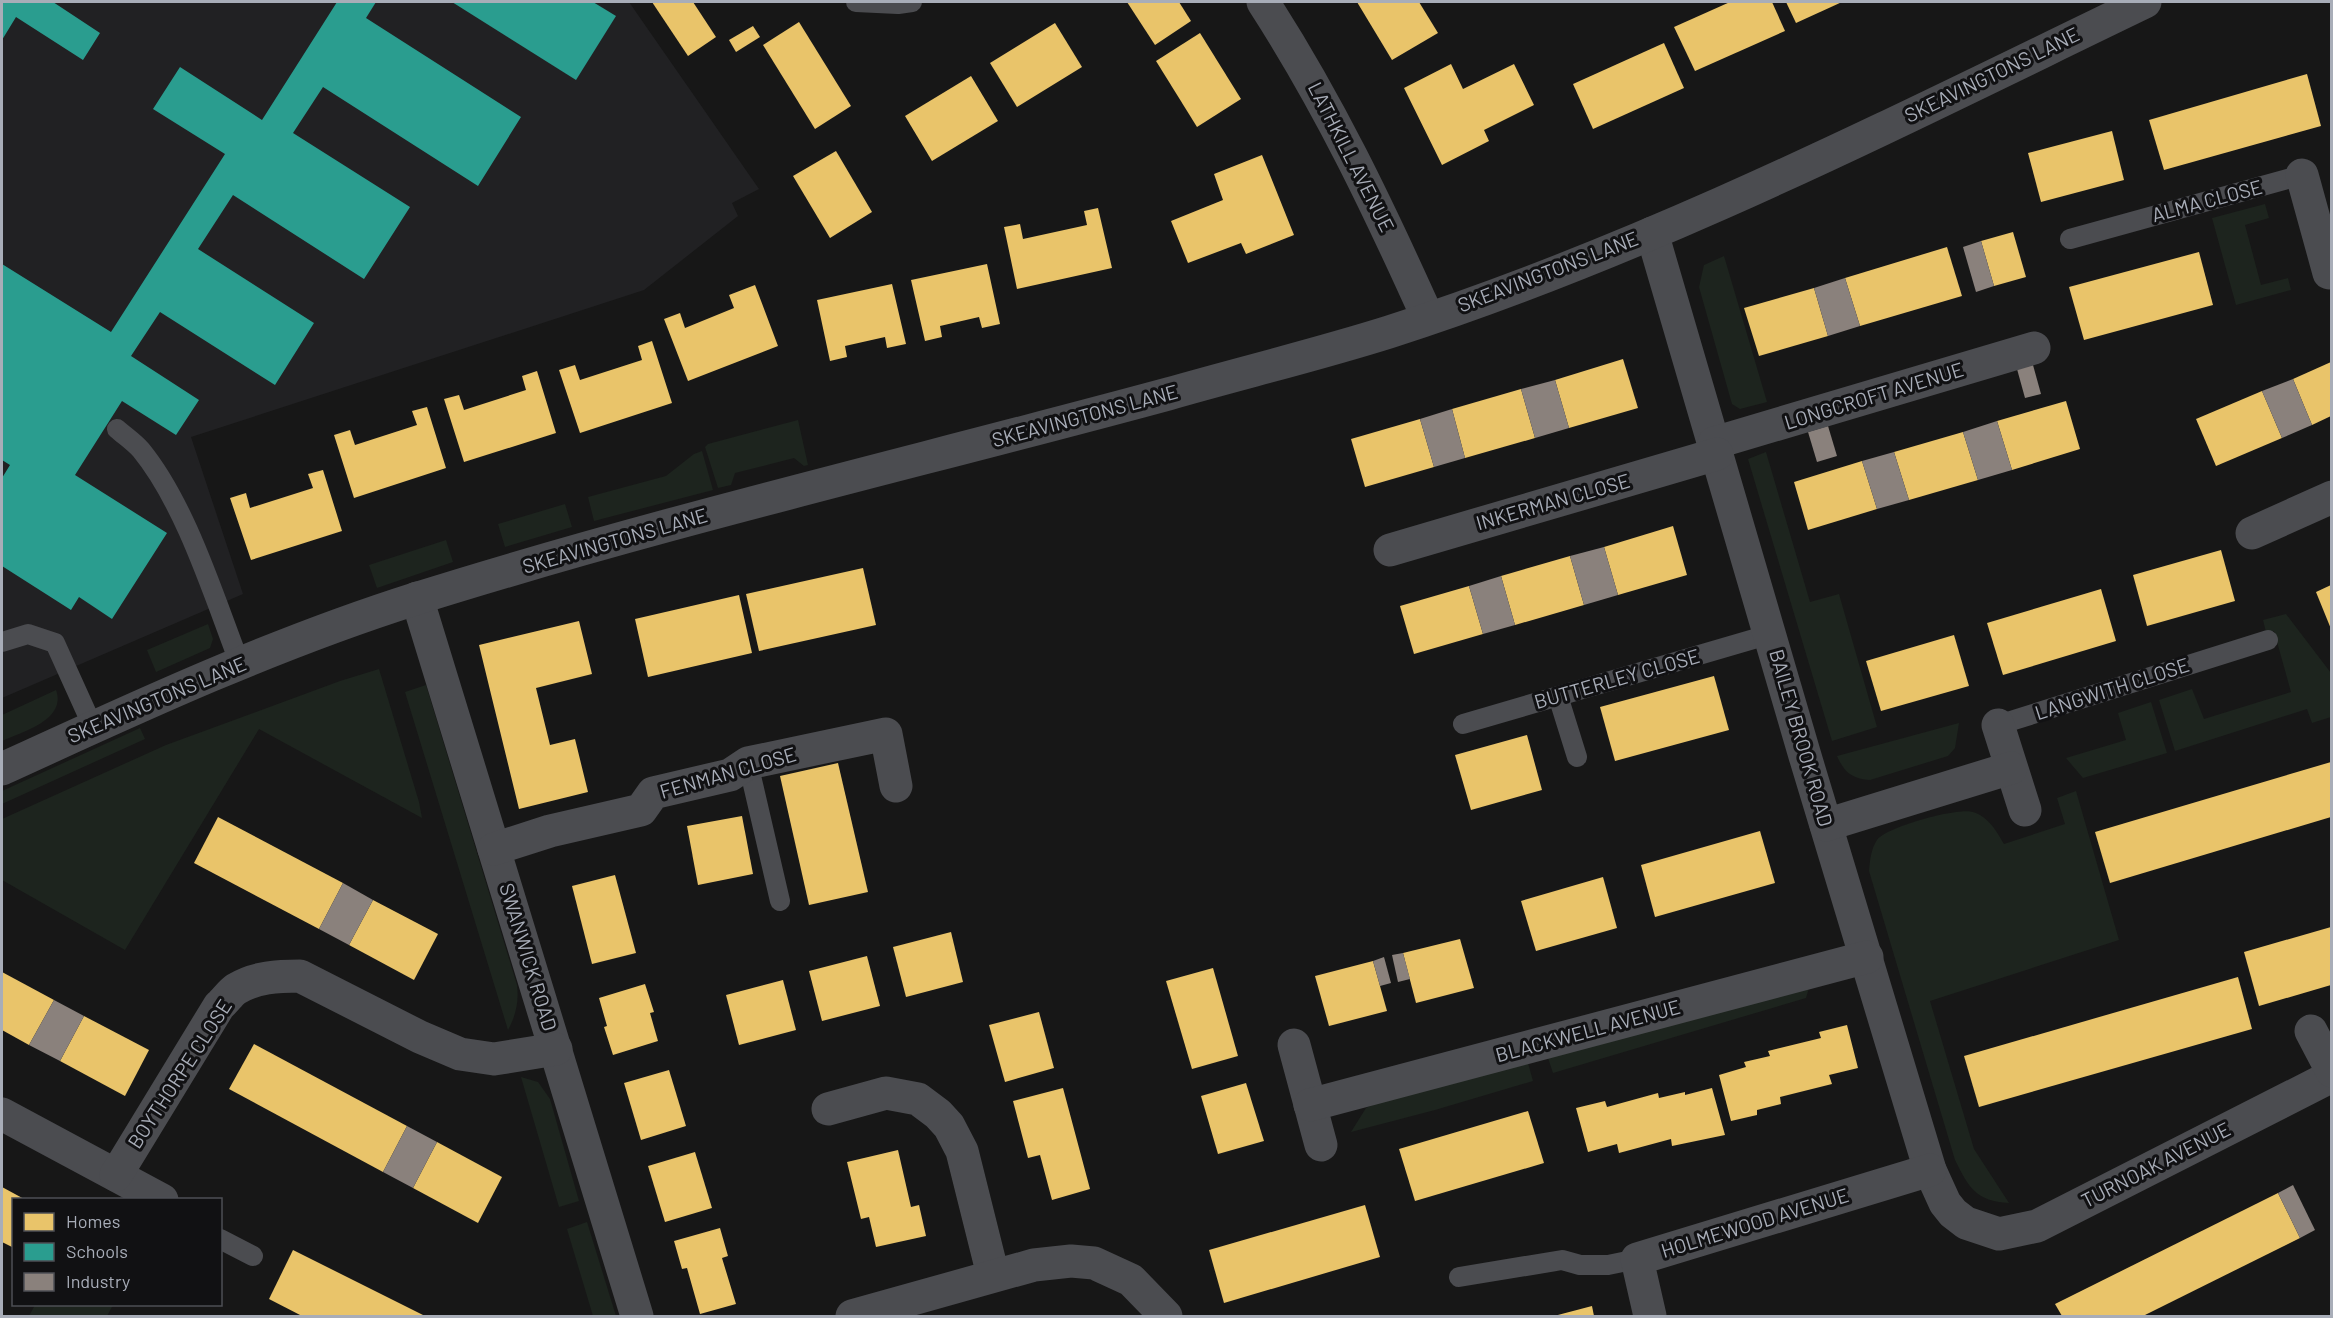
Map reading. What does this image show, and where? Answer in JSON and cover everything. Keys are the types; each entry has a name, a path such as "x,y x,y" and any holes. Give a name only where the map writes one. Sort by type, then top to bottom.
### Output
{"street":[{"name":"LATHKILL AVENUE","path":"1263,2 1298,56 1347,144 1428,318"},
{"name":"SKEAVINGTONS LANE","path":"2,769 240,664 417,598 648,530 987,443 1329,349 1428,318 1562,269 1752,189 2145,2"},
{"name":"ALMA CLOSE","path":"2302,175 2322,213 2329,273"},
{"name":"BAILEY BROOK ROAD","path":"1652,232 1930,1170 1941,1195 1953,1213 1976,1227"},
{"name":"LONGCROFT AVENUE","path":"1716,448 2034,348"},
{"name":"INKERMAN CLOSE","path":"1390,550 1716,448"},
{"path":"2252,533 2331,497"},
{"name":"SWANWICK ROAD","path":"417,598 637,1317"},
{"name":"LANGWITH CLOSE","path":"1998,725 2025,810"},
{"name":"FENMAN CLOSE","path":"494,849 550,831 641,810 653,793 730,775 748,763 886,734 896,786"},
{"path":"1826,825 2011,768"},
{"name":"BLACKWELL AVENUE","path":"1310,1105 1867,957"},
{"name":"BOYTHORPE CLOSE","path":"116,1175 219,1006 236,989 261,979 300,976 420,1037 459,1054 494,1059 556,1049"},
{"path":"2311,1031 2331,1071"},
{"path":"1294,1045 1321,1145"},
{"name":"TURNOAK AVENUE","path":"1976,1227 1999,1234 2037,1226 2331,1076"},
{"path":"828,1109 886,1093 918,1100 938,1114 949,1126 962,1151 993,1275"},
{"path":"2,1114 158,1198"},
{"name":"HOLMEWOOD AVENUE","path":"1650,1317 1637,1259 1930,1170"},
{"path":"852,1317 1034,1264 1071,1261 1094,1263 1131,1280 1166,1317"}],"lane":[{"path":"856,2 898,4 912,2"},
{"name":"ALMA CLOSE","path":"2070,239 2302,175"},
{"path":"117,429 140,448 170,493 240,664"},
{"path":"2,642 28,634 55,643 93,727"},
{"name":"BUTTERLEY CLOSE","path":"1463,724 1771,634"},
{"name":"LANGWITH CLOSE","path":"1998,725 2268,640"},
{"path":"1558,696 1577,757"},
{"path":"748,763 780,901"},
{"path":"222,1240 253,1256"},
{"path":"1459,1277 1562,1260 1580,1265 1608,1265 1637,1259"}],"shaded area":[{"path":"2,2 629,2 759,189 732,203 738,216 644,290 191,437 243,594 2,698"},
{"path":"2265,204 2269,218 2245,225 2261,285 2288,278 2291,290 2236,305 2212,218"},
{"path":"1724,256 1767,402 1740,409 1732,404 1699,287 1704,265"},
{"path":"798,420 808,465 804,466 794,458 735,473 731,485 718,488 705,447 708,444"},
{"path":"702,451 713,490 594,521 588,497 666,476 694,454"},
{"path":"1766,452 1810,602 1839,594 1877,727 1832,741 1748,459"},
{"path":"565,504 572,527 505,547 498,524"},
{"path":"446,540 453,562 377,588 369,565"},
{"path":"2286,614 2331,673 2331,717 2312,723 2307,709 2175,751 2159,700 2192,689 2204,719 2291,692 2274,631 2266,632 2263,620"},
{"path":"208,624 213,639 210,648 156,672 147,650"},
{"path":"379,669 422,818 259,729 125,950 2,880 2,819 166,745 340,681"},
{"path":"426,685 517,985 516,1008 508,1030 405,692"},
{"path":"56,690 58,700 49,717 31,729 2,741 2,715"},
{"path":"2151,702 2167,753 2083,778 2066,758 2126,740 2118,713"},
{"path":"1959,723 1955,748 1948,756 1870,780 1849,774 1837,756"},
{"path":"140,728 145,739 2,804 2,791"},
{"path":"2076,791 2119,940 1930,1001 1974,1149 2009,1203 1998,1202 1981,1196 1975,1191 1955,1160 1869,871 1871,855 1877,840 1894,829 1938,815 1965,811 1984,817 2004,844 2065,824 2057,798"},
{"path":"1809,988 1806,998 1553,1073 1548,1058"},
{"path":"1528,1063 1533,1081 1351,1132 1366,1108 1381,1101"},
{"path":"521,1077 538,1082 550,1099 579,1201 559,1207"},
{"path":"587,1222 616,1316 593,1316 567,1229"},
{"path":"34,1306 112,1306 107,1316 29,1316"}],"building: Homes":[{"path":"652,2 693,2 716,37 688,56"},
{"path":"1127,2 1179,2 1191,21 1155,45"},
{"path":"1357,2 1419,2 1438,33 1392,60"},
{"path":"1730,2 1772,2 1785,31 1695,71 1674,27"},
{"path":"1786,2 1842,2 1796,23"},
{"path":"799,22 851,106 815,129 763,45"},
{"path":"1055,23 1082,67 1017,107 990,63"},
{"path":"753,26 760,37 736,52 729,40"},
{"path":"1200,33 1241,99 1197,127 1156,61"},
{"path":"1664,43 1684,88 1593,129 1573,84"},
{"path":"1451,64 1463,89 1514,64 1534,105 1484,130 1489,141 1442,165 1404,88"},
{"path":"2307,74 2321,126 2164,170 2149,120"},
{"path":"971,76 998,121 932,161 905,116"},
{"path":"2112,131 2124,180 2041,202 2028,153"},
{"path":"836,151 872,212 830,238 793,176"},
{"path":"1262,155 1294,235 1246,254 1241,243 1188,263 1171,221 1223,200 1214,174"},
{"path":"1098,208 1112,268 1017,289 1004,227 1020,224 1023,239 1087,225 1084,211"},
{"path":"2013,232 2026,277 1994,286 1981,241"},
{"path":"1947,247 1962,296 1860,326 1845,278"},
{"path":"2199,252 2213,305 2084,340 2069,287"},
{"path":"987,264 1000,324 982,328 979,317 940,326 942,337 925,341 911,280"},
{"path":"892,284 906,344 887,348 885,337 845,346 847,357 830,361 817,300"},
{"path":"755,285 778,346 688,381 664,319 680,313 685,328 734,308 729,295"},
{"path":"1814,288 1828,336 1759,356 1744,308"},
{"path":"652,341 672,403 580,433 559,370 575,365 580,380 642,360 638,346"},
{"path":"1623,359 1638,408 1569,428 1555,380"},
{"path":"2331,362 2331,416 2312,425 2293,379"},
{"path":"537,371 556,433 464,462 444,399 459,395 464,410 526,390 522,376"},
{"path":"1521,389 1535,438 1465,458 1452,409"},
{"path":"2262,391 2282,438 2216,466 2196,419"},
{"path":"2066,401 2080,449 2012,470 1997,421"},
{"path":"427,407 446,468 354,498 334,435 350,430 355,445 417,425 412,411"},
{"path":"1420,419 1434,467 1365,487 1351,439"},
{"path":"1963,432 1978,480 1909,500 1894,452"},
{"path":"1862,461 1877,509 1808,530 1794,482"},
{"path":"323,470 342,531 251,560 230,498 246,493 250,508 313,488 308,474"},
{"path":"1673,526 1687,575 1618,595 1604,547"},
{"path":"2221,550 2235,601 2147,626 2133,575"},
{"path":"1570,556 1584,605 1515,625 1501,576"},
{"path":"863,568 876,625 759,651 746,594"},
{"path":"2331,585 2331,629 2316,592"},
{"path":"1469,586 1483,634 1414,654 1400,606"},
{"path":"2101,589 2116,641 2003,675 1987,623"},
{"path":"739,595 752,653 648,677 635,619"},
{"path":"579,621 592,674 536,688 550,745 575,739 588,792 519,809 479,645"},
{"path":"1954,635 1969,686 1881,711 1866,661"},
{"path":"1714,676 1729,730 1615,761 1600,707"},
{"path":"1527,735 1542,790 1471,810 1455,755"},
{"path":"2331,762 2331,817 2110,883 2095,832"},
{"path":"838,763 868,892 809,905 780,776"},
{"path":"742,816 753,874 698,885 687,826"},
{"path":"218,817 343,883 319,929 194,863"},
{"path":"1760,831 1775,883 1655,917 1641,865"},
{"path":"615,875 636,953 592,964 572,886"},
{"path":"1603,877 1617,928 1536,951 1521,901"},
{"path":"373,900 438,934 414,980 349,945"},
{"path":"2331,927 2331,985 2259,1006 2244,952"},
{"path":"951,932 963,982 906,997 893,947"},
{"path":"1460,939 1474,988 1416,1003 1403,953"},
{"path":"867,956 880,1006 822,1021 809,971"},
{"path":"1373,961 1387,1011 1329,1026 1315,976"},
{"path":"1213,968 1238,1056 1192,1069 1166,981"},
{"path":"2,972 54,1000 29,1045 2,1030"},
{"path":"2238,977 2252,1029 1979,1107 1964,1056"},
{"path":"783,980 796,1030 739,1045 726,995"},
{"path":"645,984 654,1012 650,1013 658,1041 613,1055 604,1027 607,1026 599,998"},
{"path":"1039,1012 1054,1068 1005,1082 989,1025"},
{"path":"84,1016 149,1050 125,1096 60,1061"},
{"path":"1847,1025 1858,1068 1829,1075 1832,1084 1780,1097 1781,1104 1757,1110 1757,1115 1731,1121 1719,1075 1746,1067 1744,1062 1770,1056 1768,1051 1821,1038 1819,1032"},
{"path":"254,1044 407,1126 383,1172 229,1089"},
{"path":"669,1070 686,1126 641,1140 624,1083"},
{"path":"1246,1083 1264,1141 1218,1154 1201,1096"},
{"path":"1063,1088 1090,1189 1052,1200 1040,1155 1028,1158 1013,1101"},
{"path":"1712,1088 1725,1135 1672,1146 1671,1139 1619,1153 1617,1144 1588,1152 1576,1108 1605,1101 1607,1107 1658,1093 1659,1098 1685,1092 1685,1095"},
{"path":"1528,1111 1544,1163 1415,1201 1399,1149"},
{"path":"437,1142 502,1177 478,1223 413,1188"},
{"path":"898,1150 911,1207 919,1205 926,1236 876,1247 869,1217 861,1219 847,1162"},
{"path":"695,1152 712,1208 665,1222 648,1166"},
{"path":"2,1187 22,1198 12,1198 12,1247 2,1242"},
{"path":"2278,1193 2300,1238 2143,1316 2062,1316 2055,1304"},
{"path":"1365,1205 1380,1257 1224,1303 1209,1250"},
{"path":"720,1228 728,1256 722,1258 736,1304 700,1314 687,1268 682,1269 674,1241"},
{"path":"293,1250 425,1316 302,1316 269,1299"},
{"path":"1592,1306 1594,1316 1554,1316"}],"building: Schools":[{"path":"2,2 53,2 100,33 83,60 16,17 2,40"},
{"path":"337,2 376,2 366,18 521,117 478,186 323,87 293,133 410,207 364,279 233,195 198,249 314,323 275,385 160,312 131,356 199,400 176,435 122,401 75,475 167,533 112,619 79,597 71,610 2,566 2,478 10,465 2,460 2,264 111,332 225,154 153,109 180,67 262,120"},
{"path":"452,2 593,2 616,16 576,80"}],"building: Industry":[{"path":"1981,241 1994,286 1976,292 1963,247"},
{"path":"1845,278 1860,326 1828,336 1814,288"},
{"path":"2033,365 2041,394 2025,398 2017,369"},
{"path":"2293,379 2312,425 2282,438 2262,391"},
{"path":"1555,380 1569,428 1535,438 1521,389"},
{"path":"1452,409 1465,458 1434,467 1420,419"},
{"path":"1997,421 2012,470 1978,480 1963,432"},
{"path":"1828,426 1837,456 1817,462 1808,432"},
{"path":"1894,452 1909,500 1877,509 1862,461"},
{"path":"1604,547 1618,595 1584,605 1570,556"},
{"path":"1501,576 1515,625 1483,634 1469,586"},
{"path":"343,883 373,900 349,945 319,929"},
{"path":"1403,953 1410,979 1398,982 1392,955"},
{"path":"1384,957 1391,983 1380,986 1373,961"},
{"path":"54,1000 84,1016 60,1061 29,1045"},
{"path":"407,1126 437,1142 413,1188 383,1172"},
{"path":"2293,1185 2315,1230 2300,1238 2278,1193"}]}
